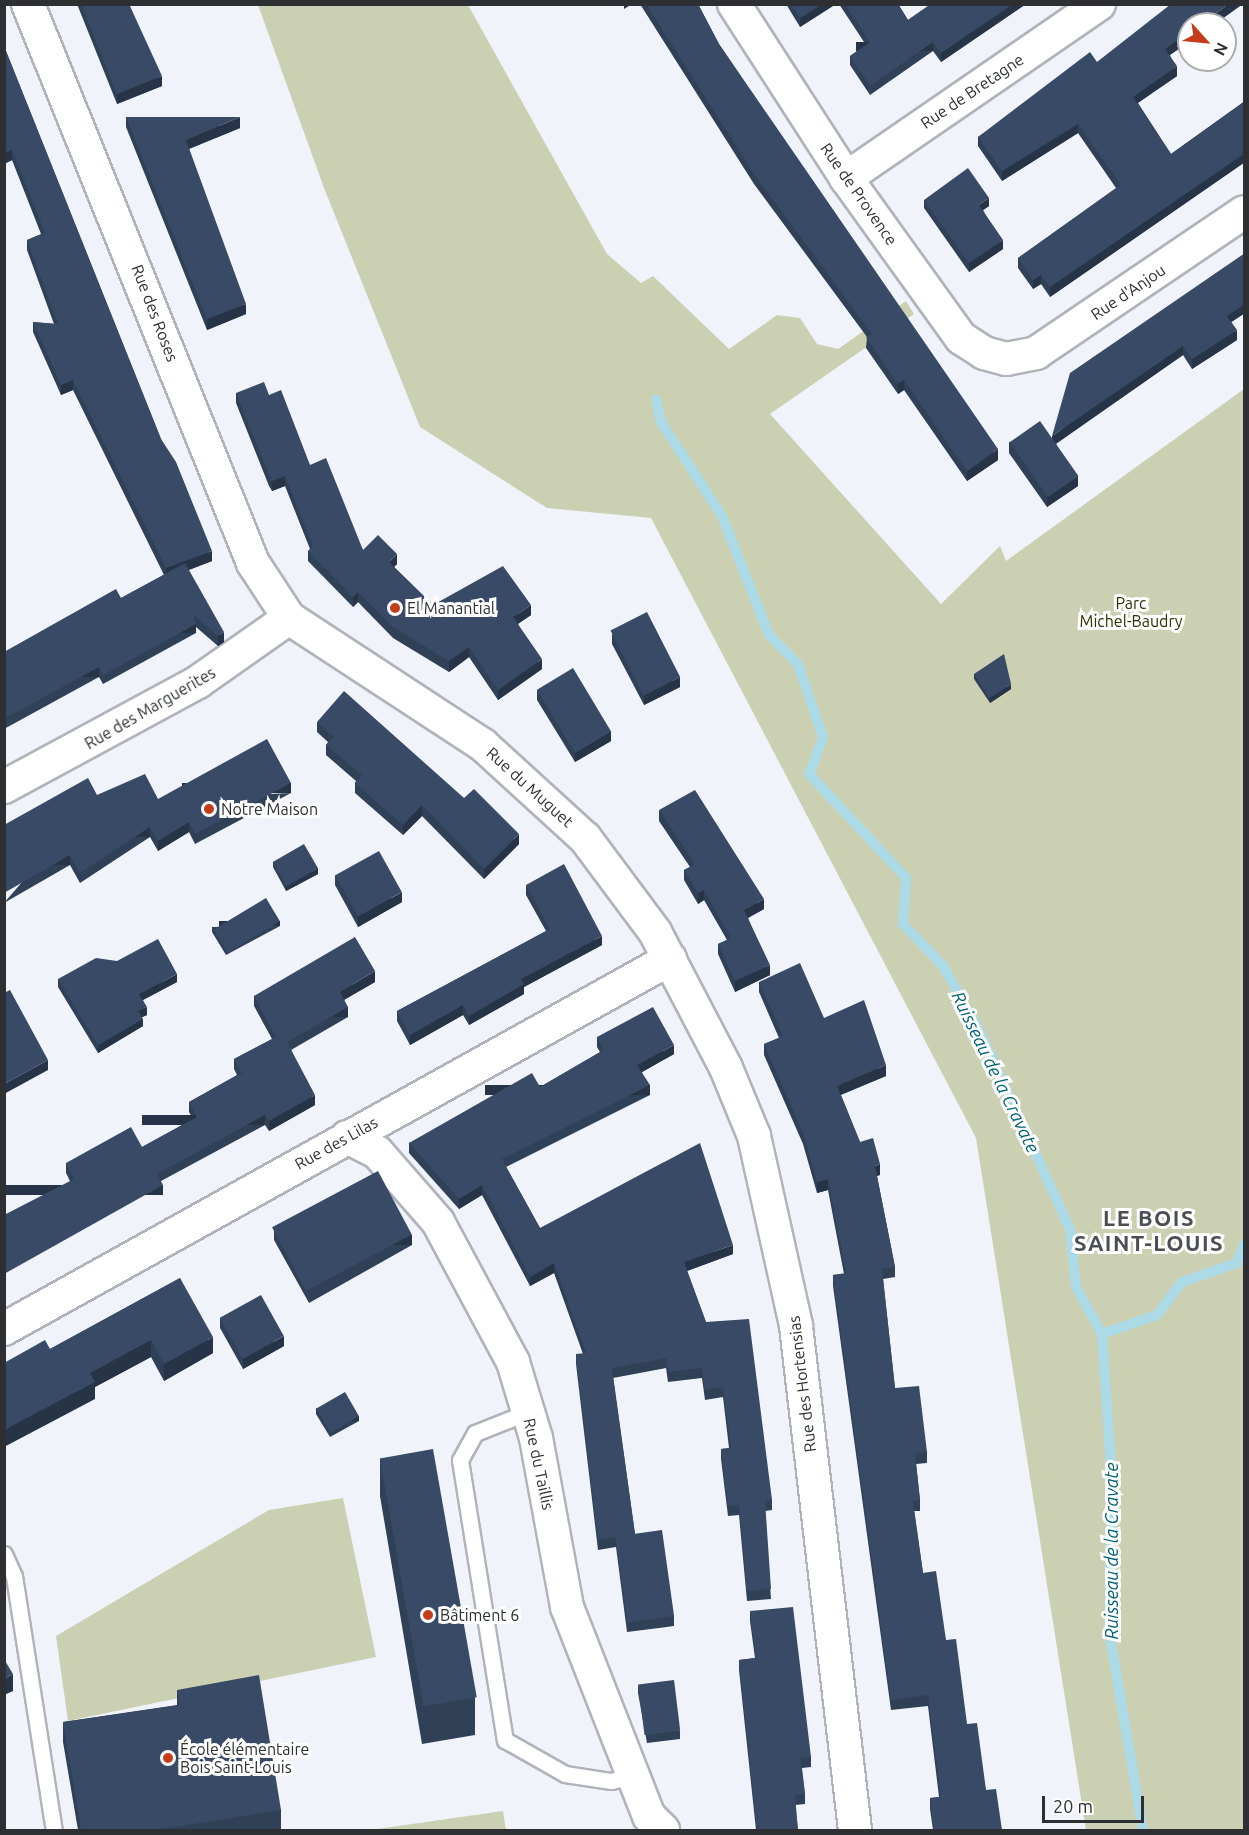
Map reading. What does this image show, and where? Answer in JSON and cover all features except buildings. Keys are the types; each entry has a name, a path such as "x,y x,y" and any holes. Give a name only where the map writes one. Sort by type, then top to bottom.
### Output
{"street":[{"name":"Rue des Roses","path":"28,4 253,563 289,618"},
{"name":"Rue de Provence","path":"734,4 846,178 961,338 1006,359"},
{"name":"Rue de Bretagne","path":"846,178 1099,4"},
{"name":"Rue d'Anjou","path":"1006,359 1036,353 1245,212"},
{"name":"Rue des Marguerites","path":"4,787 198,681 289,618"},
{"name":"Rue du Muguet","path":"289,618 483,745 532,785 585,838 669,959"},
{"name":"Rue des Lilas","path":"4,1329 669,959"},
{"name":"Rue des Hortensias","path":"669,959 726,1068 754,1136 771,1202 796,1326 855,1830"},
{"name":"Rue du Taillis","path":"347,1137 377,1152 438,1222 513,1362 528,1412 567,1607 649,1816 663,1830"}],"lane":[{"path":"528,1412 475,1433 460,1460 505,1740 565,1774 611,1781 633,1776"},
{"path":"4,1554 14,1576 54,1830"}],"green space":[{"name":"Parc Michel-Baudry","path":"258,5 468,5 607,254 641,283 653,276 729,349 777,315 800,318 817,344 838,349 906,301 914,314 770,414 941,604 1000,546 1006,561 1244,389 1244,1830 1086,1830 976,1138 651,518 547,508 420,427 324,188"},
{"path":"343,1498 376,1657 68,1721 56,1636 269,1510"},
{"path":"503,1811 506,1830 370,1830"}],"waterway":[{"name":"Ruisseau de la Cravate","path":"656,399 661,422 722,516 769,635 798,664 823,738 809,774 906,878 903,924 943,966 981,1034 1070,1229 1076,1287 1102,1334 1112,1479 1109,1631 1143,1830"},
{"path":"1102,1334 1157,1315 1182,1282 1237,1263 1244,1244"}],"place":[{"name":"El Manantial","path":"395,608"},
{"name":"Notre Maison","path":"209,809"},
{"name":"Bâtiment 6","path":"428,1615"},
{"name":"École élémentaire Bois Saint-Louis","path":"168,1758"}],"district":[{"name":"LE BOIS SAINT-LOUIS","path":"1149,1230"}]}
